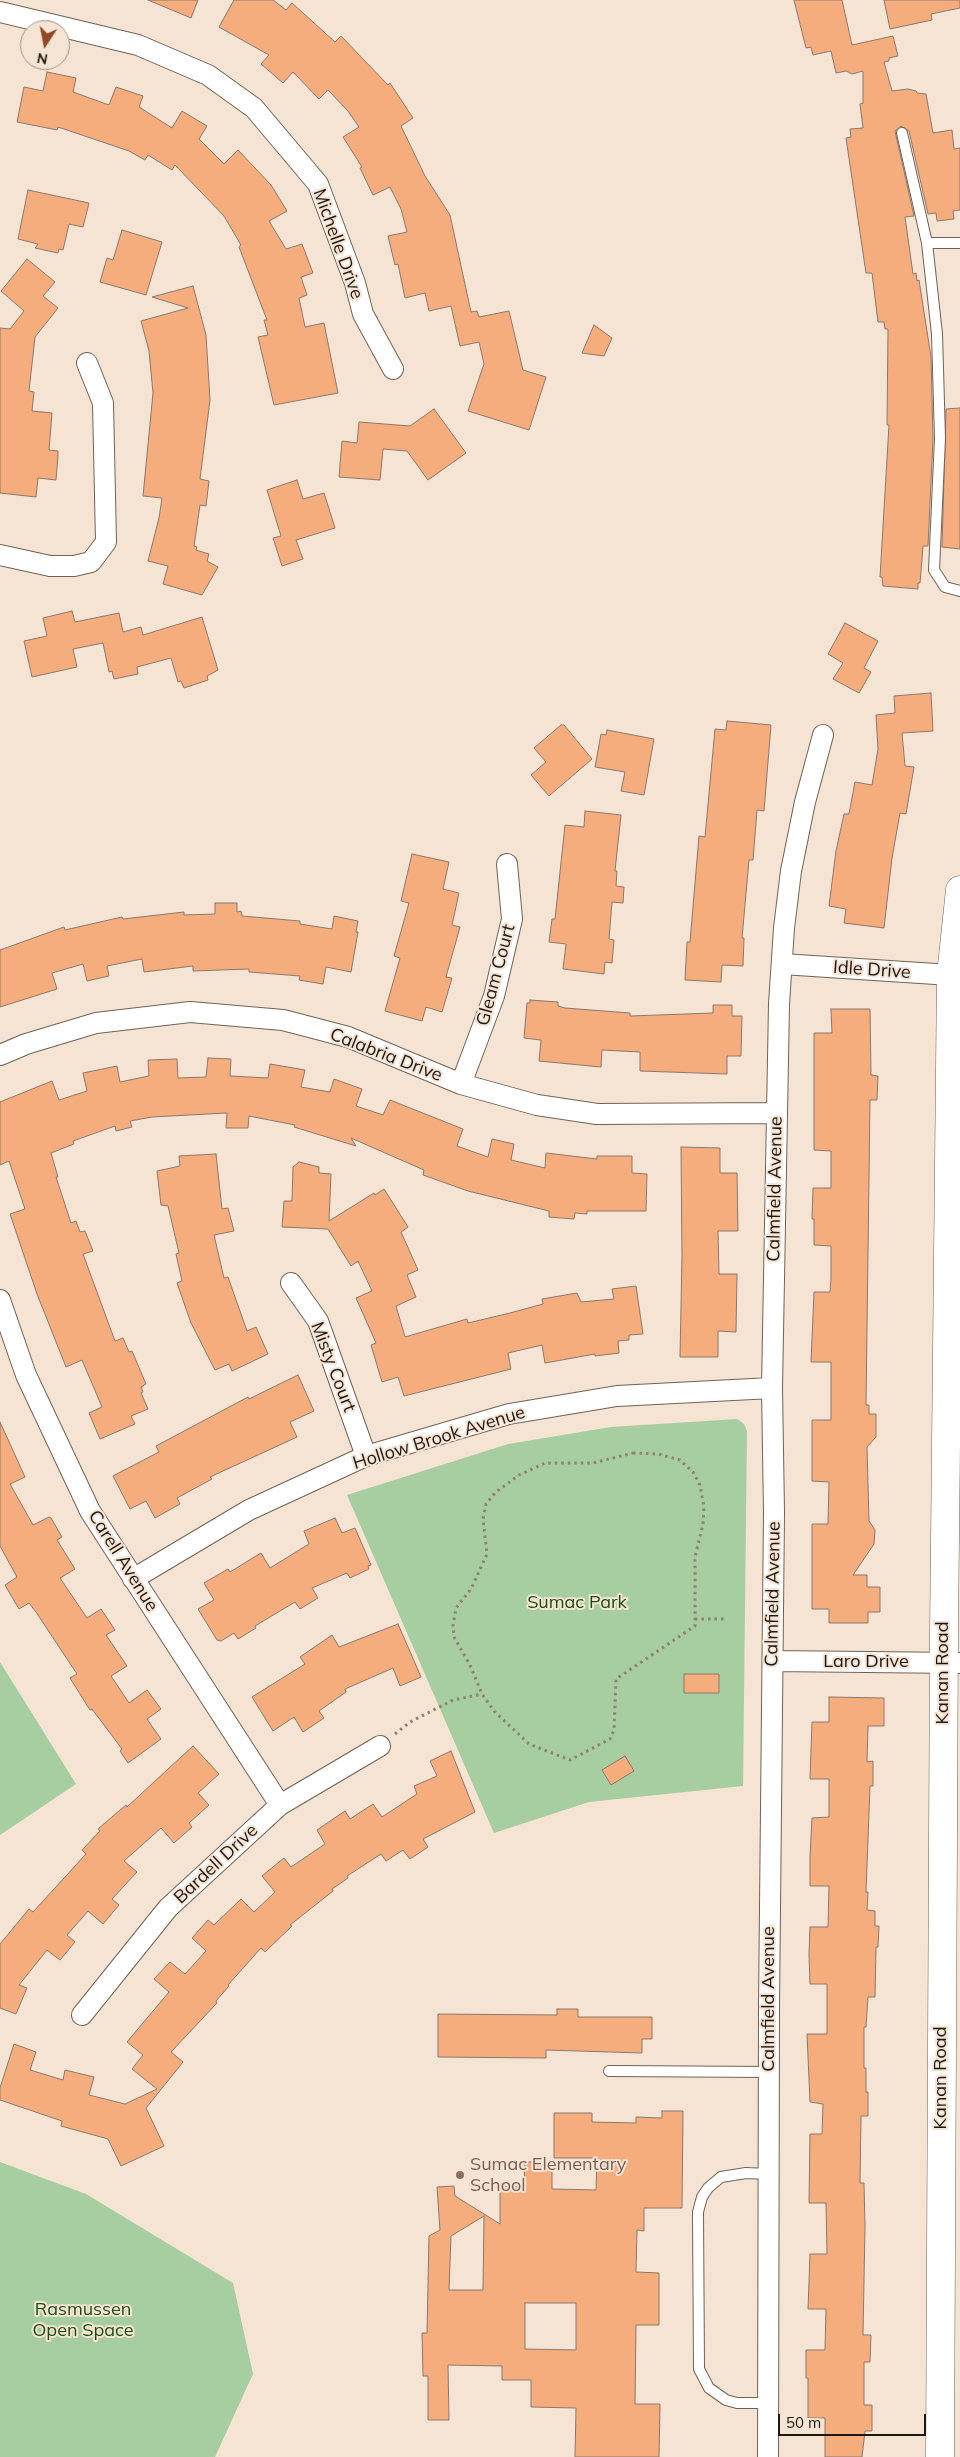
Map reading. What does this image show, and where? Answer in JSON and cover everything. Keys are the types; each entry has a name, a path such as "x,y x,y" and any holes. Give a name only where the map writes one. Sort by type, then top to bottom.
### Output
{"main road":[{"name":"Kanan Road","path":"940,2457 952,1663 956,972 960,890"}],"street":[{"name":"Michelle Drive","path":"0,12 138,45 208,75 254,108 318,184 355,283 363,314 392,369"},
{"path":"0,555 50,566 74,566 91,562 106,542 103,403 87,363"},
{"name":"Calmfield Avenue","path":"768,2457 768,2174 774,1512 772,1388 776,1113 782,964 791,871 805,802 823,735"},
{"name":"Gleam Court","path":"461,1084 494,996 512,919 507,864"},
{"name":"Idle Drive","path":"782,964 956,972"},
{"name":"Calabria Drive","path":"0,1055 26,1044 96,1023 190,1012 283,1020 348,1037 461,1084 537,1105 597,1114 776,1113"},
{"name":"Misty Court","path":"291,1283 318,1321 366,1456"},
{"name":"Carell Avenue","path":"0,1300 26,1375 90,1511 280,1804"},
{"name":"Hollow Brook Avenue","path":"133,1579 249,1510 366,1456 509,1414 616,1396 772,1388"},
{"name":"Laro Drive","path":"773,1661 952,1663"},
{"name":"Bardell Drive","path":"82,2015 168,1908 280,1804 380,1746"}],"lane":[{"path":"902,133 926,243 937,334 940,438 934,570 945,587 960,591"},
{"path":"926,243 960,243"},
{"path":"609,2071 769,2072"},
{"path":"768,2174 746,2173 721,2177 702,2196 698,2212 698,2369 709,2388 726,2400 737,2404 768,2403"}],"path":[{"path":"633,1453 658,1454 680,1460 693,1472 700,1485 704,1507 703,1524 695,1557 695,1626 616,1679 614,1730 610,1738 570,1760 529,1744 494,1711 482,1694 454,1637 452,1625 456,1608 471,1589 486,1554 483,1519 486,1504 496,1492 519,1475 545,1463 593,1463 633,1453"},
{"path":"695,1619 726,1620"},
{"path":"380,1746 410,1722 453,1700 482,1694"}],"green space":[{"name":"Sumac Park","path":"737,1419 744,1424 747,1431 743,1786 589,1802 494,1833 347,1495 508,1444 611,1427"},
{"path":"0,1662 76,1784 0,1835"},
{"name":"Rasmussen Open Space","path":"0,2162 86,2194 233,2283 253,2374 215,2457 0,2457"}],"building":[{"path":"148,0 198,0 191,18"},
{"path":"234,0 273,0 286,10 292,3 335,42 341,36 388,85 390,83 413,118 401,126 425,176 450,215 471,312 477,311 479,317 509,311 523,370 546,377 529,430 468,411 484,364 479,342 460,346 451,306 429,311 425,293 405,298 398,264 395,265 388,236 407,232 401,209 390,187 373,195 360,168 362,167 343,137 359,127 348,111 328,90 319,99 293,72 283,83 261,64 269,55 219,27"},
{"path":"794,0 842,0 852,45 893,36 898,56 889,58 889,61 884,62 892,91 908,89 926,94 933,133 952,130 954,149 960,148 960,210 953,211 954,219 937,221 936,213 928,214 909,131 901,126 895,131 914,216 905,217 913,274 916,273 917,281 919,280 931,357 933,438 928,546 923,546 918,589 883,586 882,577 880,577 889,425 887,425 888,329 885,329 884,322 878,322 872,273 866,273 846,138 851,137 850,129 863,128 860,104 863,103 863,71 852,74 846,71 836,73 831,51 813,55 811,47 806,48"},
{"path":"884,0 960,0 960,8 931,14 932,20 890,29"},
{"path":"47,72 76,78 73,92 109,105 116,87 143,96 139,107 172,128 182,111 207,126 199,139 224,164 238,150 271,185 287,211 269,221 286,249 302,244 313,273 301,277 307,295 299,298 305,327 324,323 338,393 274,405 258,337 268,335 264,320 267,320 239,247 241,245 224,216 175,165 172,170 148,155 145,160 129,151 58,127 57,130 17,122 24,87 43,91"},
{"path":"28,190 89,203 83,227 69,224 63,250 59,249 58,253 35,248 38,244 18,239"},
{"path":"122,230 162,242 146,295 100,282 107,258 113,260"},
{"path":"27,259 55,282 43,296 58,308 35,337 29,391 34,392 32,411 52,413 49,450 58,451 56,480 38,478 36,497 0,493 0,328 10,329 24,311 1,291"},
{"path":"193,286 206,335 210,400 200,479 209,481 206,506 200,505 194,546 197,547 196,550 209,554 207,561 218,567 202,595 163,584 168,566 148,561 162,498 143,496 153,393 149,351 141,321 188,308 152,297"},
{"path":"594,325 612,338 604,356 582,353"},
{"path":"960,408 960,549 942,547 946,409"},
{"path":"434,409 466,453 428,480 407,451 383,449 380,480 339,477 342,441 357,443 359,422 410,426"},
{"path":"297,480 303,499 324,493 335,528 296,540 303,559 282,566 273,538 281,536 267,490"},
{"path":"72,611 75,622 119,613 123,632 141,627 143,635 202,617 218,670 207,676 208,680 184,688 181,681 178,682 171,658 137,667 138,674 114,679 112,671 109,672 103,643 73,649 77,667 32,677 24,641 47,636 43,618"},
{"path":"845,623 878,641 864,668 871,672 859,693 833,679 843,663 828,654"},
{"path":"931,693 933,731 902,733 905,766 914,767 906,814 900,813 892,858 884,928 844,923 846,909 829,906 836,851 844,814 849,814 855,782 872,785 878,749 876,715 895,713 894,696"},
{"path":"727,721 771,725 764,811 757,810 753,860 749,860 742,938 744,938 743,966 722,965 721,982 685,980 687,942 690,942 699,836 705,837 715,729 726,730"},
{"path":"561,725 564,725 592,759 549,796 531,775 546,762 534,748"},
{"path":"607,730 654,739 644,795 621,791 625,772 595,767 601,734 606,735"},
{"path":"585,811 621,815 615,871 617,871 616,886 624,887 623,903 612,902 609,939 614,940 612,963 605,962 604,974 563,969 566,944 549,942 552,919 555,919 565,825 584,827"},
{"path":"412,854 449,862 443,889 459,893 452,925 460,927 446,977 452,978 442,1012 426,1007 422,1021 385,1011 400,958 394,956 409,903 401,901"},
{"path":"215,903 237,903 237,912 241,911 242,916 300,921 300,924 332,929 334,916 358,921 351,972 326,967 323,984 299,980 300,976 249,972 249,969 193,971 193,966 144,972 142,959 107,966 109,976 87,981 83,964 52,973 57,989 0,1007 0,950 64,927 65,930 122,917 123,919 184,912 184,915 215,914"},
{"path":"530,1000 558,1002 558,1006 565,1008 630,1013 630,1016 713,1013 713,1005 732,1005 732,1016 742,1016 741,1056 727,1056 727,1074 640,1071 640,1052 602,1050 601,1067 539,1061 541,1040 524,1038 527,1003 530,1003"},
{"path":"831,1009 870,1009 871,1075 878,1076 877,1100 870,1100 866,1405 869,1405 869,1414 876,1414 876,1437 867,1447 869,1521 875,1530 874,1544 853,1575 867,1575 867,1587 880,1587 880,1612 868,1612 868,1623 829,1623 829,1609 812,1609 812,1524 828,1524 829,1482 812,1481 812,1420 831,1420 831,1362 811,1362 814,1292 830,1292 831,1278 831,1246 814,1245 814,1219 812,1219 813,1188 831,1188 831,1151 814,1150 814,1033 832,1033"},
{"path":"208,1058 231,1059 230,1076 268,1078 270,1064 305,1070 301,1087 330,1092 334,1079 362,1089 356,1106 383,1115 390,1100 463,1129 457,1146 488,1157 492,1139 514,1144 511,1160 545,1168 546,1153 597,1159 597,1156 632,1156 632,1173 647,1174 646,1211 587,1211 587,1214 575,1213 574,1219 549,1217 549,1211 468,1191 423,1175 424,1170 351,1138 356,1146 294,1127 295,1125 249,1116 248,1128 226,1128 227,1113 152,1117 130,1121 132,1127 116,1131 115,1126 73,1141 74,1144 51,1153 58,1177 56,1177 71,1223 76,1221 80,1232 85,1231 93,1251 83,1254 115,1341 123,1338 129,1352 132,1351 146,1384 141,1387 143,1392 141,1393 148,1409 131,1416 135,1424 100,1439 89,1413 102,1407 82,1360 66,1367 37,1294 10,1214 25,1209 9,1161 0,1165 0,1102 52,1081 59,1100 87,1091 83,1073 117,1066 120,1082 149,1076 148,1060 177,1059 178,1078 206,1077"},
{"path":"681,1147 720,1148 720,1173 737,1173 738,1231 718,1231 719,1274 737,1274 736,1332 718,1331 718,1357 680,1357 682,1256"},
{"path":"216,1154 222,1209 228,1208 234,1231 214,1235 224,1278 228,1277 247,1331 256,1327 268,1354 232,1371 229,1364 215,1370 191,1323 177,1283 182,1281 176,1254 179,1253 168,1206 161,1205 157,1171 180,1166 179,1156"},
{"path":"299,1162 319,1167 319,1173 331,1174 329,1221 374,1193 375,1195 384,1189 408,1227 401,1232 418,1270 407,1275 416,1297 396,1306 405,1337 467,1319 468,1323 543,1304 542,1299 577,1293 581,1302 614,1299 612,1289 636,1286 643,1334 629,1335 629,1340 618,1341 619,1353 595,1356 595,1354 545,1363 542,1345 508,1353 511,1369 404,1396 398,1377 382,1382 371,1345 376,1343 356,1298 372,1291 358,1261 351,1266 328,1229 282,1227 284,1201 292,1201 293,1167"},
{"path":"298,1375 314,1411 290,1422 297,1437 210,1477 212,1479 177,1498 180,1504 155,1518 146,1501 130,1509 113,1476 159,1452 156,1446 248,1397 249,1399"},
{"path":"0,1422 25,1477 10,1484 33,1525 49,1517 51,1518 62,1537 57,1540 75,1569 60,1578 87,1618 101,1609 115,1630 106,1635 127,1666 111,1676 129,1703 147,1690 161,1709 147,1719 161,1739 128,1763 120,1751 122,1749 92,1709 90,1710 70,1678 77,1674 36,1612 29,1603 19,1609 5,1585 17,1577 0,1546"},
{"path":"335,1518 342,1533 355,1528 371,1565 368,1566 369,1569 350,1578 347,1573 312,1588 318,1598 300,1609 295,1602 255,1626 256,1628 238,1639 234,1633 221,1641 217,1640 198,1609 214,1600 204,1583 228,1569 230,1572 261,1553 270,1568 309,1544 304,1531"},
{"path":"398,1624 421,1677 400,1686 393,1668 345,1689 346,1692 319,1711 324,1718 303,1732 294,1717 273,1731 252,1697 305,1664 300,1657 332,1635 339,1647"},
{"path":"684,1674 719,1674 719,1693 684,1693"},
{"path":"829,1697 884,1698 884,1726 868,1726 867,1762 873,1761 873,1786 870,1786 866,1892 868,1892 867,1910 875,1911 875,1926 879,1926 878,1947 876,1947 875,1997 868,1997 866,2027 864,2027 864,2068 866,2068 866,2092 868,2092 868,2116 861,2116 860,2183 864,2183 865,2226 863,2335 871,2335 870,2362 864,2362 864,2405 872,2405 872,2431 865,2431 862,2457 825,2457 825,2418 808,2418 808,2378 806,2378 806,2350 825,2350 826,2309 808,2309 810,2254 827,2254 826,2203 809,2203 810,2134 822,2134 823,2104 810,2102 807,2034 827,2034 827,1984 810,1984 809,1955 810,1927 828,1927 829,1886 810,1886 810,1857 812,1818 829,1817 829,1779 810,1779 812,1722 829,1722"},
{"path":"193,1746 219,1774 198,1793 209,1805 189,1823 192,1827 174,1843 161,1828 124,1861 137,1872 112,1899 119,1905 103,1924 88,1911 67,1935 75,1942 60,1960 47,1950 19,1985 27,1988 16,2014 0,2008 0,1944 29,1909 33,1912 86,1854 82,1850 100,1831 98,1829 126,1805 127,1807"},
{"path":"451,1751 475,1812 423,1839 428,1847 410,1859 403,1850 386,1861 381,1854 347,1876 348,1878 332,1889 333,1891 290,1925 292,1926 265,1952 261,1948 228,1985 216,2001 217,2003 171,2052 183,2062 146,2108 164,2146 121,2166 108,2139 61,2126 62,2121 0,2100 0,2088 14,2044 36,2052 30,2070 63,2080 65,2070 94,2077 89,2095 125,2104 157,2089 132,2069 143,2055 127,2042 169,1992 154,1979 170,1962 185,1974 206,1951 192,1938 208,1920 214,1925 241,1899 254,1912 275,1892 262,1876 284,1858 291,1867 325,1844 317,1830 345,1811 350,1819 373,1804 382,1817 417,1794 414,1786 437,1776 430,1761"},
{"path":"625,1756 634,1771 611,1785 602,1770"},
{"path":"557,2009 578,2009 578,2017 652,2017 652,2039 642,2039 642,2053 546,2050 546,2058 438,2057 438,2014 557,2015"},
{"path":"662,2111 683,2111 682,2208 644,2208 644,2231 637,2230 636,2272 659,2273 659,2325 636,2325 635,2404 660,2404 659,2457 575,2457 576,2408 531,2407 531,2380 502,2380 502,2366 448,2365 449,2420 428,2420 428,2376 423,2376 422,2333 427,2333 429,2236 440,2230 437,2187 454,2186 455,2196 500,2224 500,2186 524,2187 525,2162 552,2162 552,2189 596,2190 597,2158 554,2158 554,2113 592,2113 592,2122 636,2123 636,2117 662,2118","holes":["484,2216 483,2290 449,2290 451,2236","525,2303 576,2303 576,2350 525,2349"]}],"place":[{"name":"Sumac Elementary School","path":"460,2175"}]}
